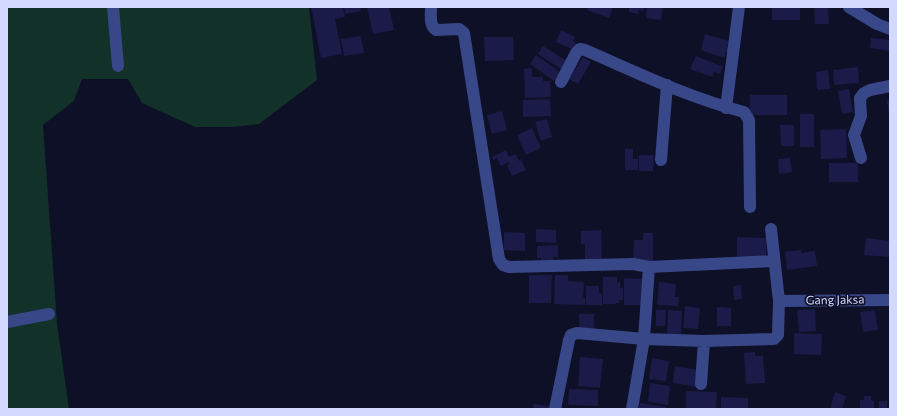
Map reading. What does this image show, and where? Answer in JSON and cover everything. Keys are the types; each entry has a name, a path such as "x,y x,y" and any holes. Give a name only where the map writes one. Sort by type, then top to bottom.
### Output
{"street":[{"path":"113,7 118,66"},
{"path":"431,7 433,28 436,30 459,29 464,33 499,259 503,265 509,267 633,264 649,267 774,260"},
{"path":"726,108 740,7"},
{"path":"849,7 860,11 877,24 890,29"},
{"path":"561,82 576,52 580,50 726,108 744,112 750,120 750,207"},
{"path":"661,160 667,85"},
{"path":"861,158 854,135 861,116 860,98 864,93 870,90 890,86"},
{"path":"555,409 569,340 571,335 577,333 644,339 704,341 774,339 778,335 779,301 771,229"},
{"path":"632,409 644,339 649,267"},
{"name":"Gang Jaksa","path":"779,301 890,300"},
{"path":"7,322 49,314"},
{"path":"701,384 704,341"}],"green space":[{"path":"7,7 309,7 317,80 259,124 232,127 195,127 142,103 128,79 82,79 74,101 43,125 57,323 69,409 7,409"}],"building":[{"path":"311,7 343,7 345,17 335,19 342,54 321,58"},
{"path":"344,7 360,7 361,11 345,14"},
{"path":"367,7 389,7 394,30 373,34"},
{"path":"588,7 613,7 609,18 587,10"},
{"path":"629,7 644,7 643,11 638,10 638,14 629,12"},
{"path":"647,7 663,7 661,20 646,18"},
{"path":"772,7 800,7 800,20 772,20"},
{"path":"814,7 828,7 829,24 815,24"},
{"path":"561,30 575,37 573,42 577,44 574,50 556,42"},
{"path":"705,34 729,41 727,47 733,48 731,53 726,52 724,58 701,50"},
{"path":"361,36 364,53 344,56 341,39"},
{"path":"484,37 513,37 514,60 485,61"},
{"path":"871,38 890,40 890,51 870,48"},
{"path":"543,46 567,61 561,69 538,54"},
{"path":"536,55 560,72 554,81 530,64"},
{"path":"696,56 723,67 720,74 714,72 712,77 690,69"},
{"path":"583,57 591,62 578,84 569,79"},
{"path":"858,67 859,83 834,85 833,70"},
{"path":"532,68 532,77 543,77 543,81 550,81 551,97 525,98 524,69"},
{"path":"828,70 830,89 817,90 816,72"},
{"path":"849,89 853,112 842,114 838,91"},
{"path":"750,95 787,95 787,115 750,115"},
{"path":"550,99 551,116 523,117 523,100"},
{"path":"887,100 890,100 890,116 889,116"},
{"path":"502,111 507,130 492,134 487,115"},
{"path":"800,114 814,114 814,147 800,147"},
{"path":"547,119 552,137 541,141 535,122"},
{"path":"780,125 794,125 794,146 781,146"},
{"path":"532,128 541,148 526,155 517,135"},
{"path":"846,129 847,158 821,159 820,130"},
{"path":"625,149 633,149 633,159 638,159 638,170 625,170"},
{"path":"506,150 509,157 516,154 519,161 521,159 526,170 512,176 507,166 510,164 509,162 501,166 497,158 493,160 492,157"},
{"path":"639,155 654,155 653,171 639,171"},
{"path":"790,158 792,172 779,174 778,159"},
{"path":"829,163 858,163 858,182 829,182"},
{"path":"536,229 556,230 556,243 536,242"},
{"path":"601,230 602,264 585,262 585,244 581,244 581,231"},
{"path":"504,232 525,233 525,251 504,250"},
{"path":"643,233 653,233 653,264 642,264 642,260 633,259 634,240 643,240"},
{"path":"737,237 766,238 766,258 737,257"},
{"path":"866,238 890,241 889,257 864,255"},
{"path":"558,245 558,257 553,257 553,263 541,263 541,258 537,258 537,246"},
{"path":"801,250 801,253 815,251 817,266 787,270 785,252"},
{"path":"529,275 552,275 551,303 529,303"},
{"path":"555,275 568,275 568,281 584,282 583,297 585,298 585,305 554,304"},
{"path":"603,277 617,277 617,283 620,282 620,288 623,288 623,300 619,300 619,303 603,304"},
{"path":"624,278 642,279 642,305 624,305"},
{"path":"659,282 676,284 675,297 679,297 678,306 657,305"},
{"path":"741,285 742,299 734,300 733,286"},
{"path":"586,286 599,286 599,293 602,294 602,305 586,305"},
{"path":"685,306 700,308 698,329 683,328"},
{"path":"717,307 731,308 731,326 717,326"},
{"path":"815,309 816,331 799,332 797,310"},
{"path":"656,310 666,310 665,326 656,326"},
{"path":"668,310 682,311 681,336 667,336"},
{"path":"875,310 878,330 863,332 860,312"},
{"path":"579,314 594,314 594,333 579,333"},
{"path":"794,333 822,334 821,355 794,354"},
{"path":"755,352 755,356 763,356 765,383 746,384 744,353"},
{"path":"580,357 603,359 600,388 578,386"},
{"path":"652,358 669,361 666,381 649,379"},
{"path":"675,366 698,370 696,387 673,383"},
{"path":"650,383 670,386 668,405 648,402"},
{"path":"569,389 598,390 598,406 568,405"},
{"path":"686,391 717,392 716,409 686,409"},
{"path":"835,392 846,396 842,409 830,409"},
{"path":"864,396 871,396 871,400 874,401 874,409 860,409 860,400 864,400"},
{"path":"721,397 748,398 748,409 721,409"},
{"path":"879,401 887,401 887,409 879,409"},
{"path":"640,403 666,407 665,409 639,409"},
{"path":"534,404 549,406 549,409 533,409"}]}
